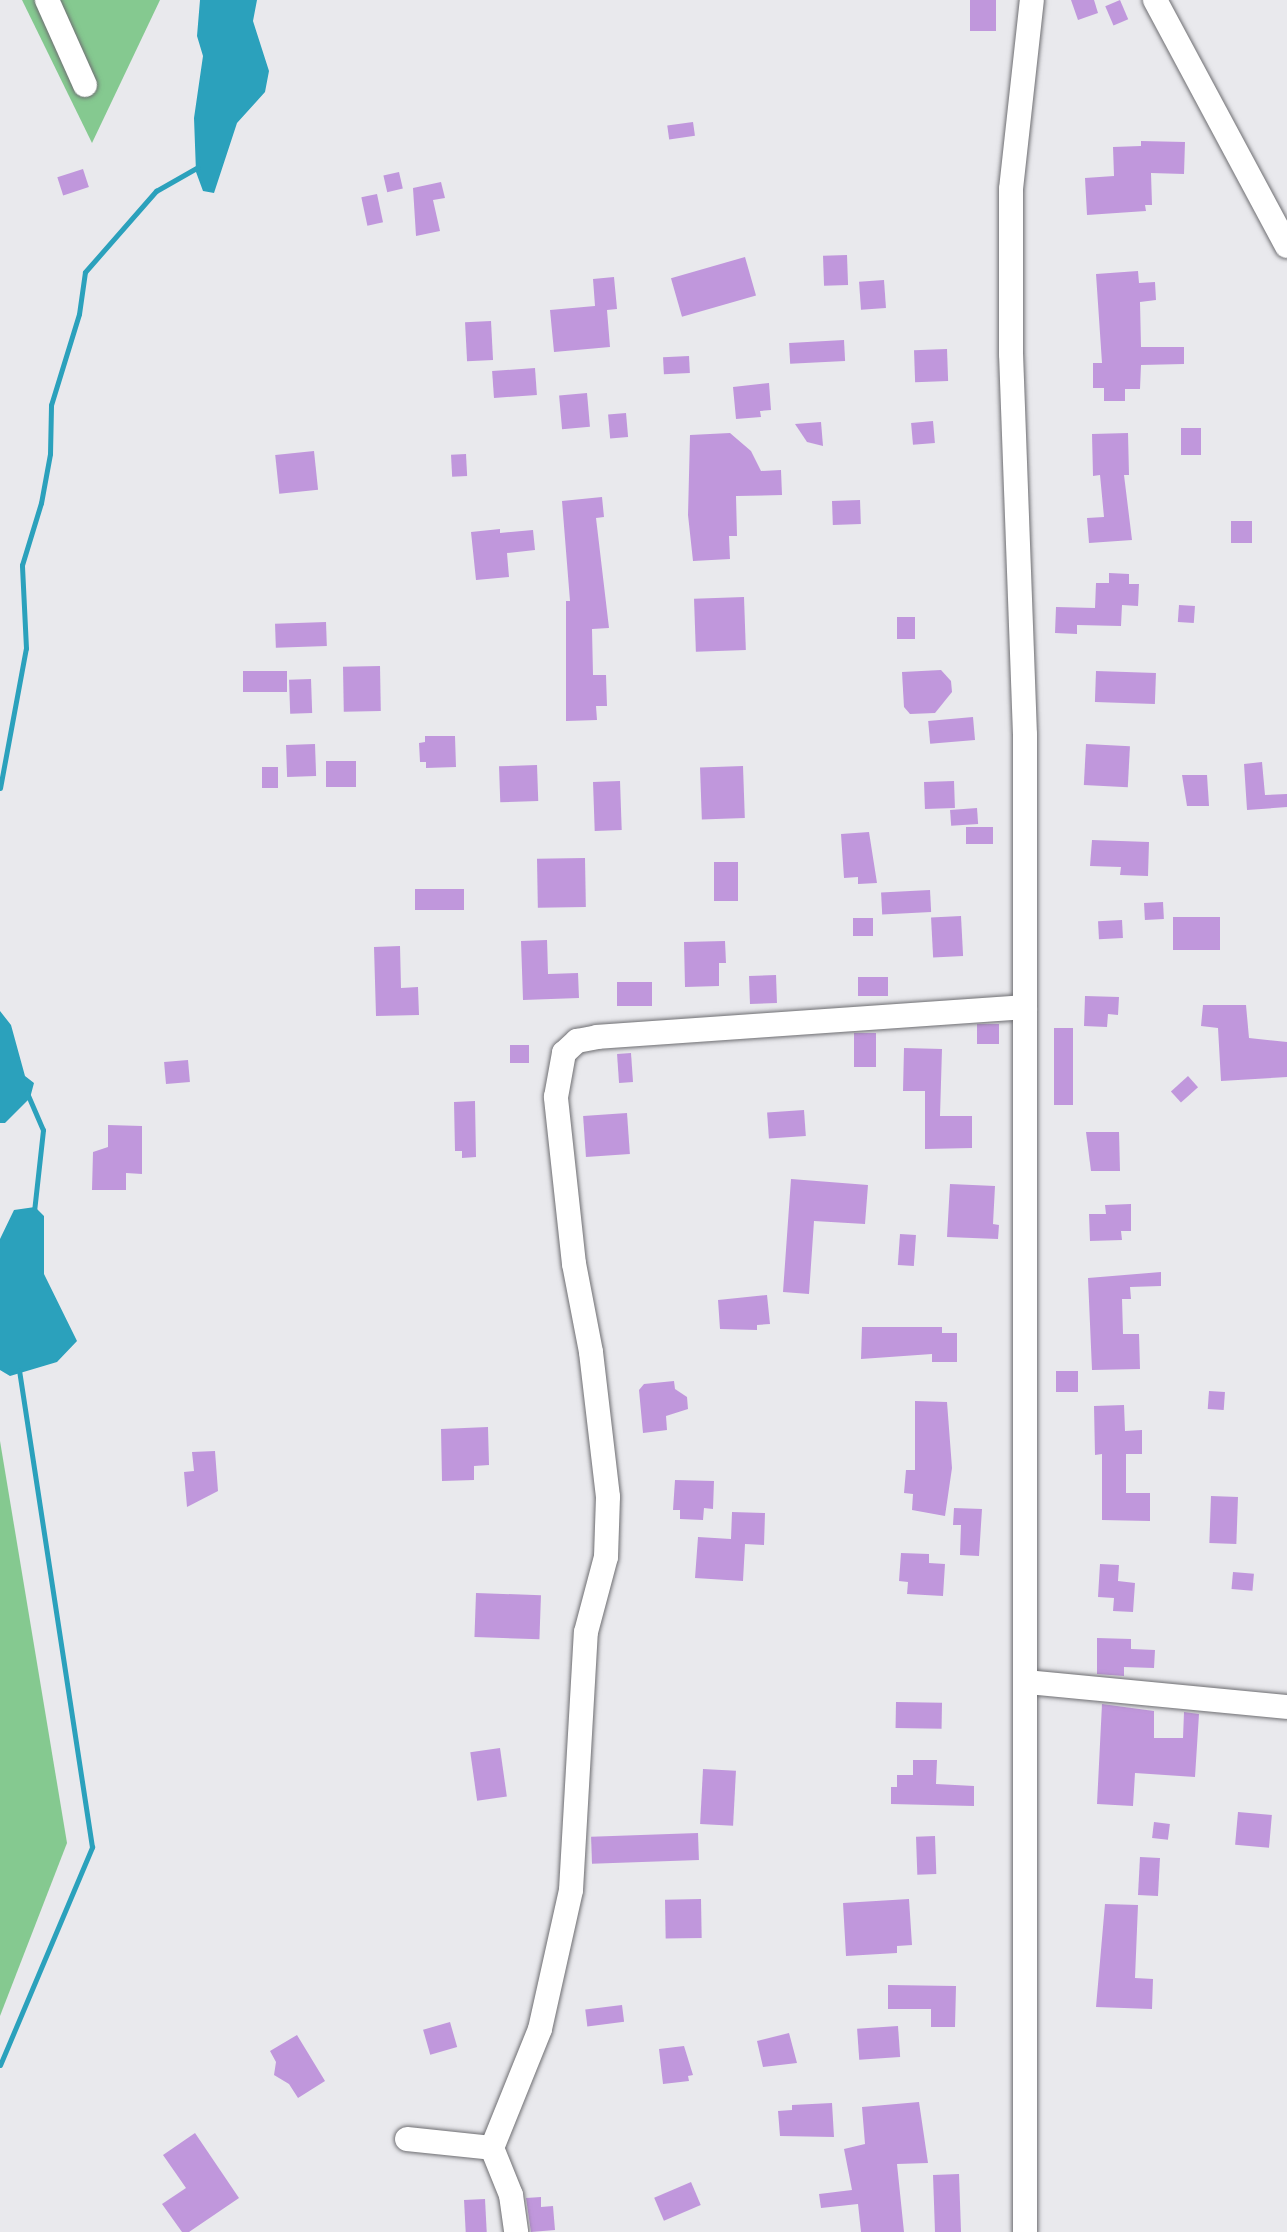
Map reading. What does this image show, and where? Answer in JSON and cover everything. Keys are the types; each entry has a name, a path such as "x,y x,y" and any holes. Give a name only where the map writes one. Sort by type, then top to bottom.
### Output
{"street":[{"path":"47,0 85,85"},
{"path":"1025,2232 1025,722 1011,354 1011,189 1032,0"},
{"path":"1155,0 1287,246"},
{"path":"516,2232 512,2194 492,2148 540,2029 569,1903 576,1849 586,1632 599,1591 608,1525 591,1352 574,1264 556,1097 564,1053 577,1041 597,1037 1025,1007"},
{"path":"1027,1682 1287,1707"},
{"path":"407,2139 492,2148"}],"green space":[{"path":"22,0 160,0 92,143"},
{"path":"0,1441 67,1843 0,2016"}],"water":[{"path":"200,0 257,0 253,21 269,71 265,92 237,123 214,193 203,191 196,172 194,118 203,56 197,36"},
{"path":"0,1011 11,1025 25,1076 34,1083 30,1098 5,1123 0,1123"},
{"path":"35,1207 44,1216 44,1274 77,1341 57,1362 10,1376 0,1370 0,1239 14,1210"}],"building":[{"path":"970,0 996,0 996,31 970,31"},
{"path":"1071,0 1094,0 1098,13 1078,20"},
{"path":"1120,0 1128,19 1113,26 1105,6"},
{"path":"693,122 695,136 669,139 667,126"},
{"path":"1141,141 1185,142 1184,174 1151,173 1152,205 1145,205 1146,211 1087,215 1085,178 1114,176 1113,147 1141,146"},
{"path":"83,169 89,187 63,195 57,177"},
{"path":"399,172 403,189 387,192 383,176"},
{"path":"441,182 445,198 433,200 440,231 416,236 413,188"},
{"path":"377,194 383,222 367,226 361,197"},
{"path":"847,255 848,285 824,286 823,256"},
{"path":"745,257 756,295 682,317 671,278"},
{"path":"1138,271 1139,283 1155,282 1156,300 1140,302 1141,347 1184,347 1184,364 1141,365 1140,389 1125,389 1125,401 1104,401 1104,388 1093,388 1093,363 1102,363 1096,274"},
{"path":"614,277 617,309 607,310 610,347 554,352 550,310 595,306 593,279"},
{"path":"884,280 886,308 861,310 859,282"},
{"path":"491,321 493,360 467,361 465,322"},
{"path":"844,340 845,361 790,364 789,343"},
{"path":"947,349 948,381 915,382 914,350"},
{"path":"689,356 690,373 664,374 663,357"},
{"path":"535,368 537,395 494,398 492,371"},
{"path":"769,383 771,410 760,411 761,417 736,419 733,387"},
{"path":"587,393 590,427 562,429 559,395"},
{"path":"626,413 628,437 610,438 608,415"},
{"path":"933,421 935,443 913,445 911,423"},
{"path":"821,422 823,446 807,442 795,424"},
{"path":"1181,428 1201,428 1201,455 1181,455"},
{"path":"730,433 751,451 761,471 781,470 782,495 736,496 737,536 729,536 730,559 693,561 688,515 690,435"},
{"path":"1128,433 1129,475 1124,475 1132,540 1089,543 1087,518 1104,517 1100,475 1093,476 1092,434"},
{"path":"314,451 318,490 279,494 275,455"},
{"path":"466,454 467,476 452,477 451,455"},
{"path":"602,497 604,517 596,518 609,628 592,629 593,675 606,675 607,706 596,706 597,720 566,721 566,601 570,601 562,501"},
{"path":"860,500 861,524 833,525 832,501"},
{"path":"1231,521 1252,521 1252,543 1231,543"},
{"path":"500,529 500,533 533,530 535,550 507,553 509,577 476,580 471,532"},
{"path":"1109,573 1129,574 1129,584 1139,584 1138,606 1122,605 1121,626 1077,625 1077,634 1055,633 1056,607 1095,608 1096,583 1109,583"},
{"path":"744,597 746,650 696,652 694,599"},
{"path":"1179,605 1195,606 1194,623 1178,622"},
{"path":"897,617 915,617 915,639 897,639"},
{"path":"326,622 327,646 276,648 275,624"},
{"path":"380,666 381,711 344,712 343,667"},
{"path":"941,670 951,681 952,692 935,713 910,714 904,707 902,672"},
{"path":"243,671 287,671 287,692 243,692"},
{"path":"1096,671 1156,673 1155,704 1095,702"},
{"path":"311,679 312,713 290,714 289,680"},
{"path":"973,717 975,740 930,744 928,721"},
{"path":"425,736 455,736 456,767 426,768 426,762 420,762 419,743 425,742"},
{"path":"315,744 316,776 287,777 286,745"},
{"path":"1086,744 1130,746 1128,787 1084,785"},
{"path":"326,761 356,761 356,787 326,787"},
{"path":"1262,762 1265,795 1287,794 1287,807 1247,810 1244,764"},
{"path":"537,765 538,801 500,802 499,766"},
{"path":"743,766 745,818 702,819 700,768"},
{"path":"262,767 278,767 278,788 262,788"},
{"path":"1182,775 1207,775 1209,806 1187,806"},
{"path":"620,781 622,830 595,831 593,782"},
{"path":"954,781 955,808 925,809 924,782"},
{"path":"977,808 978,824 951,826 950,810"},
{"path":"966,827 993,827 993,844 966,844"},
{"path":"869,832 877,883 858,884 858,877 844,878 841,834"},
{"path":"1092,840 1149,842 1148,876 1120,875 1121,867 1090,866"},
{"path":"585,858 586,907 538,908 537,859"},
{"path":"714,862 738,862 738,901 714,901"},
{"path":"415,889 464,889 464,910 415,910"},
{"path":"930,890 931,912 882,915 881,893"},
{"path":"1163,902 1164,919 1145,920 1144,903"},
{"path":"961,916 963,956 933,958 931,918"},
{"path":"1173,917 1220,917 1220,950 1173,950"},
{"path":"853,918 873,918 873,936 853,936"},
{"path":"1122,920 1123,938 1099,939 1098,921"},
{"path":"547,940 548,974 578,973 579,998 523,1000 521,941"},
{"path":"725,941 726,963 719,963 719,986 685,987 684,942"},
{"path":"400,946 401,988 418,987 419,1015 376,1016 374,947"},
{"path":"776,975 777,1003 750,1004 749,976"},
{"path":"858,977 888,977 888,996 858,996"},
{"path":"617,982 652,982 652,1006 617,1006"},
{"path":"1085,996 1119,997 1118,1015 1108,1014 1107,1027 1084,1026"},
{"path":"1203,1005 1246,1005 1249,1038 1287,1042 1287,1077 1221,1081 1218,1028 1201,1026"},
{"path":"977,1024 999,1024 999,1044 977,1044"},
{"path":"1054,1028 1073,1028 1073,1105 1054,1105"},
{"path":"854,1033 876,1033 876,1067 854,1067"},
{"path":"510,1045 529,1045 529,1063 510,1063"},
{"path":"904,1048 942,1049 940,1116 972,1116 972,1148 925,1149 925,1091 903,1091"},
{"path":"631,1053 633,1082 619,1083 617,1054"},
{"path":"188,1060 190,1082 166,1084 164,1062"},
{"path":"1188,1076 1198,1087 1181,1103 1171,1091"},
{"path":"475,1101 476,1157 462,1158 462,1151 455,1151 454,1102"},
{"path":"804,1110 806,1136 769,1139 767,1113"},
{"path":"627,1113 630,1154 586,1157 583,1116"},
{"path":"108,1125 142,1126 142,1174 126,1173 126,1190 92,1190 93,1152 108,1147"},
{"path":"1086,1132 1119,1132 1120,1171 1091,1171"},
{"path":"791,1179 868,1185 865,1224 814,1221 809,1294 783,1292"},
{"path":"950,1184 995,1186 993,1224 999,1225 998,1239 947,1237"},
{"path":"1131,1204 1131,1231 1121,1231 1122,1240 1090,1241 1089,1214 1106,1214 1105,1205"},
{"path":"900,1234 916,1235 914,1266 898,1265"},
{"path":"1161,1272 1161,1286 1130,1287 1131,1299 1122,1299 1123,1334 1139,1334 1140,1369 1092,1370 1088,1278"},
{"path":"767,1295 770,1324 757,1325 757,1330 720,1329 718,1300"},
{"path":"862,1327 942,1327 942,1333 957,1333 957,1362 932,1362 932,1354 861,1359"},
{"path":"1056,1371 1078,1371 1078,1392 1056,1392"},
{"path":"674,1381 675,1389 687,1397 688,1409 666,1416 667,1430 643,1433 639,1390 644,1384"},
{"path":"1209,1391 1225,1392 1224,1410 1208,1409"},
{"path":"915,1401 947,1402 952,1468 945,1516 912,1510 913,1494 904,1493 906,1470 915,1470"},
{"path":"1124,1405 1125,1431 1142,1430 1142,1454 1126,1454 1126,1493 1150,1493 1150,1521 1102,1520 1102,1454 1095,1455 1094,1406"},
{"path":"488,1427 489,1465 474,1466 474,1480 442,1481 441,1429"},
{"path":"215,1451 218,1491 187,1507 184,1472 194,1471 192,1452"},
{"path":"675,1480 714,1481 713,1509 704,1508 703,1520 680,1519 680,1510 673,1510"},
{"path":"1211,1496 1238,1497 1236,1544 1209,1543"},
{"path":"954,1508 982,1509 979,1556 960,1555 961,1525 953,1525"},
{"path":"732,1512 765,1513 764,1545 745,1544 743,1581 695,1578 698,1537 731,1539"},
{"path":"901,1553 929,1554 929,1563 945,1564 943,1596 907,1594 908,1582 899,1581"},
{"path":"1100,1564 1119,1565 1118,1581 1135,1583 1133,1612 1113,1611 1114,1598 1098,1597"},
{"path":"1233,1572 1254,1574 1252,1591 1232,1589"},
{"path":"476,1593 541,1595 539,1639 474,1637"},
{"path":"1097,1638 1131,1639 1131,1649 1155,1650 1154,1668 1124,1667 1124,1676 1097,1674"},
{"path":"896,1702 942,1703 942,1729 896,1728"},
{"path":"1102,1704 1154,1711 1154,1738 1183,1738 1184,1712 1199,1714 1195,1777 1135,1773 1133,1806 1097,1804"},
{"path":"500,1748 507,1797 477,1801 470,1752"},
{"path":"913,1760 937,1760 936,1784 974,1786 974,1806 891,1804 891,1787 897,1787 897,1775 913,1775"},
{"path":"703,1769 736,1771 733,1826 700,1824"},
{"path":"1238,1812 1272,1815 1269,1848 1235,1845"},
{"path":"1154,1822 1170,1824 1168,1840 1152,1838"},
{"path":"698,1833 699,1860 592,1864 591,1837"},
{"path":"935,1836 936,1874 917,1875 916,1837"},
{"path":"1140,1857 1160,1858 1158,1896 1138,1895"},
{"path":"701,1899 702,1938 666,1939 665,1900"},
{"path":"909,1899 912,1945 897,1946 897,1953 846,1956 843,1903"},
{"path":"1105,1904 1138,1905 1135,1978 1153,1979 1152,2009 1096,2007"},
{"path":"888,1985 956,1986 955,2027 931,2027 931,2009 888,2009"},
{"path":"622,2005 624,2022 587,2026 585,2010"},
{"path":"450,2022 457,2047 430,2055 423,2030"},
{"path":"898,2026 900,2057 859,2060 857,2029"},
{"path":"789,2033 797,2063 763,2067 757,2041"},
{"path":"297,2035 325,2081 298,2098 289,2084 274,2075 276,2062 270,2051"},
{"path":"684,2046 693,2075 688,2076 689,2081 663,2084 659,2049"},
{"path":"919,2102 928,2163 897,2164 904,2232 861,2232 858,2204 821,2208 819,2194 852,2190 844,2149 865,2144 862,2107"},
{"path":"832,2103 834,2137 780,2136 778,2111 792,2110 792,2105"},
{"path":"195,2133 239,2198 189,2232 182,2232 162,2204 186,2188 163,2155"},
{"path":"959,2174 961,2232 935,2232 933,2175"},
{"path":"691,2182 701,2205 664,2221 654,2198"},
{"path":"541,2197 541,2207 553,2206 555,2230 531,2232 526,2198"},
{"path":"485,2199 487,2232 466,2232 464,2200"}],"waterway":[{"path":"0,788 26,648 22,565 41,503 50,454 51,405 79,314 85,272 156,191 198,167"},
{"path":"27,1093 43,1130 34,1212"},
{"path":"0,2065 92,1847 19,1371"}]}
